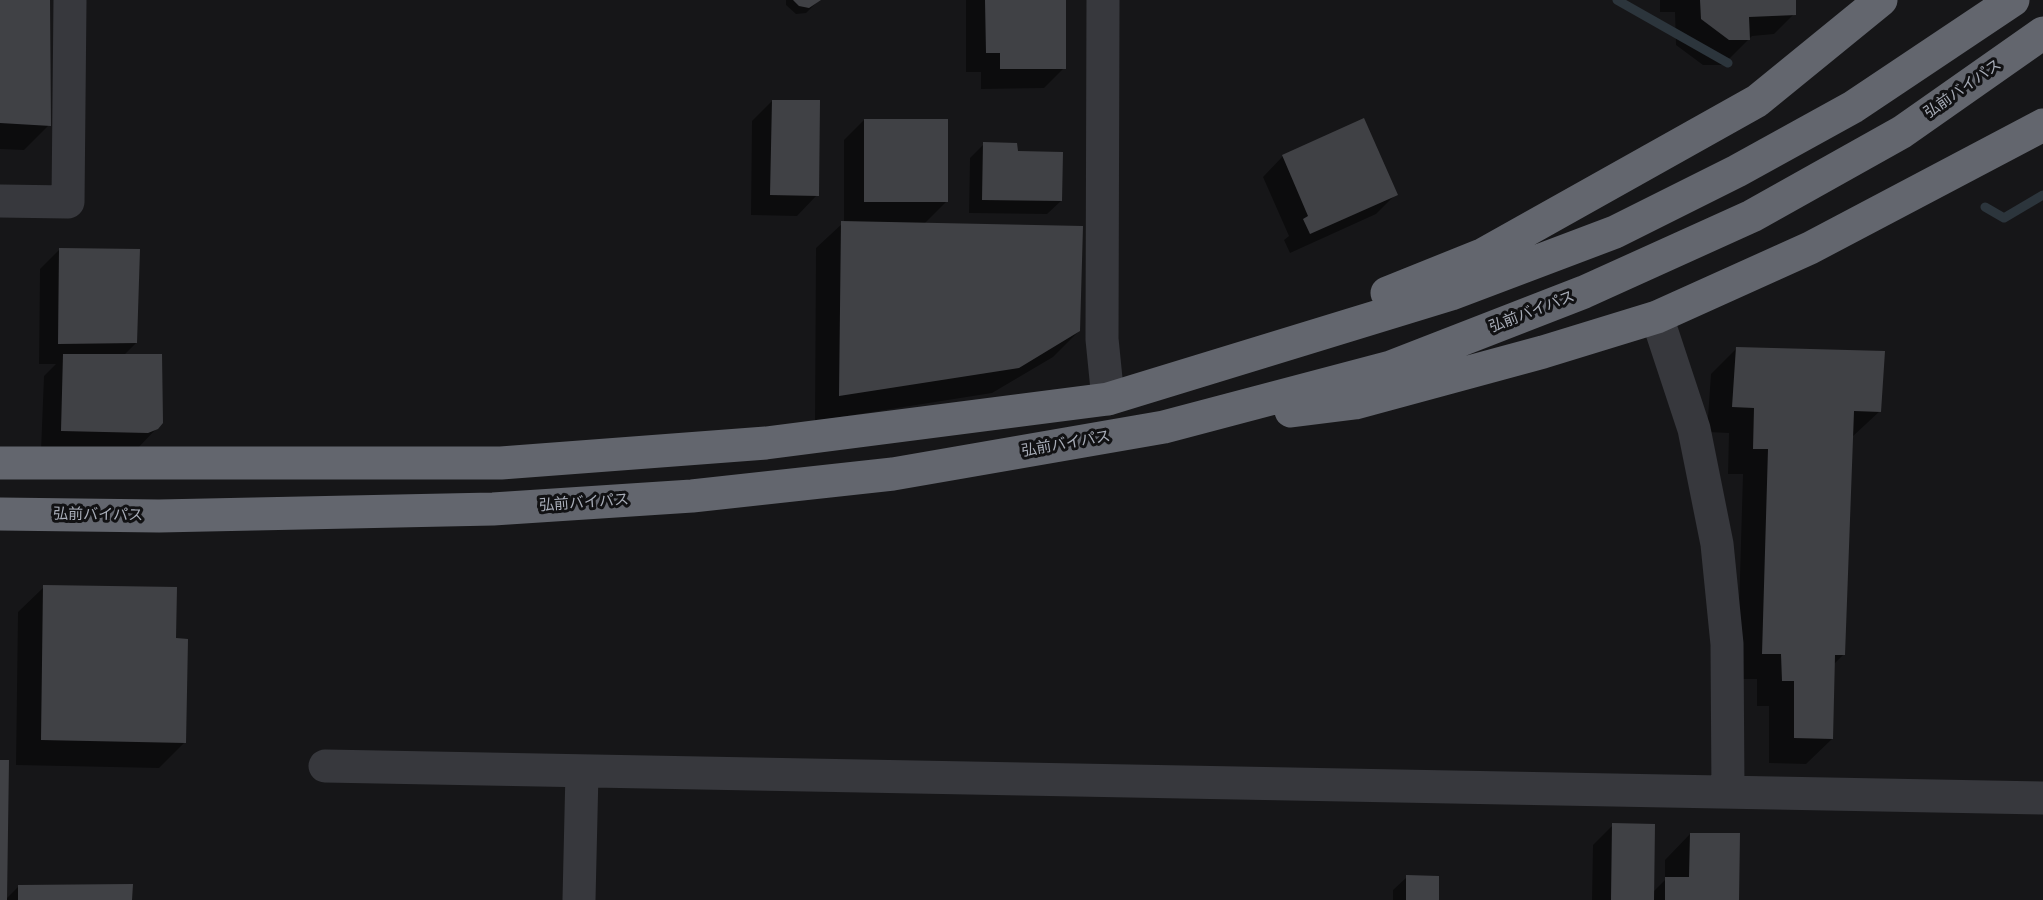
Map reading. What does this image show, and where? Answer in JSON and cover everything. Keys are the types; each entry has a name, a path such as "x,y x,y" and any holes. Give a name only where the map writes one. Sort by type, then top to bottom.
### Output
{"highway":[{"path":"1167,380 1484,254 1756,100 1881,0"},
{"path":"0,463 501,463 766,443 1108,399 1451,294 1615,232 1737,171 1853,107 2013,0"},
{"name":"弘前バイパス","path":"0,514 159,516 493,508 692,496 893,474 1164,427 1392,367 1584,292 1752,216 1902,132 2043,33"},
{"path":"1164,427 1354,403 1544,352 1657,317 1810,248 2043,125"}],"street":[{"path":"0,201 68,202 70,0"},
{"path":"1103,0 1102,339 1108,399"},
{"path":"1657,317 1694,429 1717,544 1727,644 1728,792"},
{"path":"325,766 2043,798"},
{"path":"579,900 582,772"}],"building":[{"path":"0,0 50,0 51,126 0,123"},
{"path":"793,0 821,0 809,8 799,6"},
{"path":"985,0 1066,0 1066,69 1000,69 1000,53 986,53"},
{"path":"1700,0 1796,0 1796,15 1749,17 1750,40 1729,40 1701,19"},
{"path":"772,100 820,100 819,196 770,195"},
{"path":"1364,118 1398,195 1310,234 1303,219 1308,216 1282,155"},
{"path":"864,119 948,119 948,202 864,202"},
{"path":"983,142 1017,143 1018,151 1063,152 1062,201 982,200"},
{"path":"841,221 1083,226 1080,331 1019,368 839,396"},
{"path":"59,248 140,249 137,343 58,344"},
{"path":"1736,347 1885,351 1881,412 1854,411 1845,655 1835,655 1833,739 1794,738 1794,681 1782,681 1781,654 1762,654 1768,449 1753,449 1754,408 1732,407"},
{"path":"63,354 162,354 163,423 158,429 148,433 61,431"},
{"path":"43,585 177,587 176,638 188,639 186,743 41,740"},
{"path":"0,760 9,760 7,900 0,900"},
{"path":"1612,823 1655,824 1654,900 1611,900"},
{"path":"1690,833 1740,833 1739,900 1665,900 1665,877 1689,877"},
{"path":"1406,875 1439,876 1439,900 1406,900"},
{"path":"133,884 132,900 18,900 18,885"}],"waterway":[{"path":"1617,0 1728,63"},
{"path":"1985,207 2004,218 2043,195"}]}
